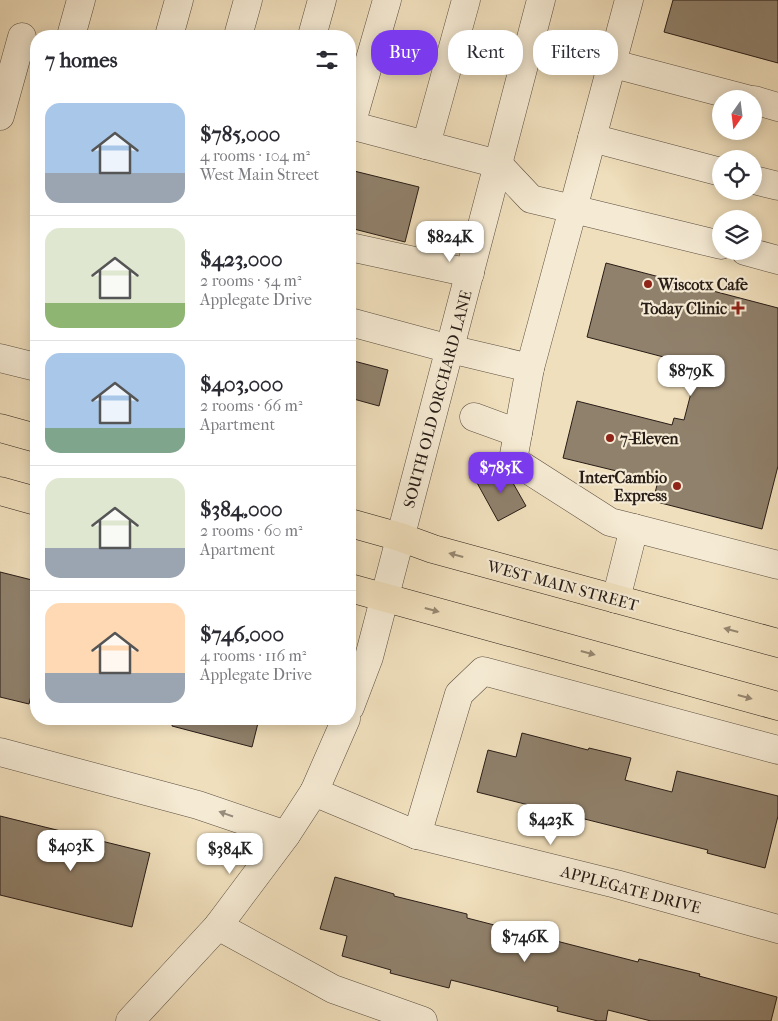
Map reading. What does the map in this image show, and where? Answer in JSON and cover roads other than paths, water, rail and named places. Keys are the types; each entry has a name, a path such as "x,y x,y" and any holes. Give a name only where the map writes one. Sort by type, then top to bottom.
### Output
{"main road":[{"path":"0,428 30,436"},
{"path":"0,491 30,499"},
{"name":"WEST MAIN STREET","path":"356,525 400,537 433,550 616,599 777,639"},
{"path":"356,590 778,706"}],"street":[{"path":"73,30 81,0"},
{"path":"171,30 179,0"},
{"path":"240,30 248,0"},
{"path":"314,30 322,0"},
{"path":"356,108 387,0"},
{"path":"426,145 466,0"},
{"name":"SOUTH OLD ORCHARD LANE","path":"356,691 369,656 541,0"},
{"path":"618,41 629,0"},
{"path":"0,116 19,37"},
{"path":"618,65 713,90"},
{"path":"609,75 530,368 513,460 610,522 778,565"},
{"path":"762,102 778,107"},
{"path":"356,126 498,164 531,199 712,244"},
{"path":"592,138 712,170"},
{"path":"762,182 778,186"},
{"path":"356,248 470,273"},
{"path":"762,256 778,260"},
{"path":"356,324 530,368"},
{"path":"0,358 30,366"},
{"path":"474,416 518,433"},
{"path":"616,599 634,528"},
{"path":"416,835 459,694 482,671 778,750"},
{"path":"130,1021 218,926 286,835 314,792 343,725"},
{"path":"0,752 198,805 286,835"},
{"name":"APPLEGATE DRIVE","path":"314,792 416,835 616,884 778,929"},
{"path":"218,926 333,989 423,1021"}],"place":[{"name":"Wiscotx Cafe","path":"648,284"},
{"name":"Today Clinic","path":"738,308"},
{"name":"7-Eleven","path":"610,438"},
{"name":"InterCambio Express","path":"677,486"}]}
